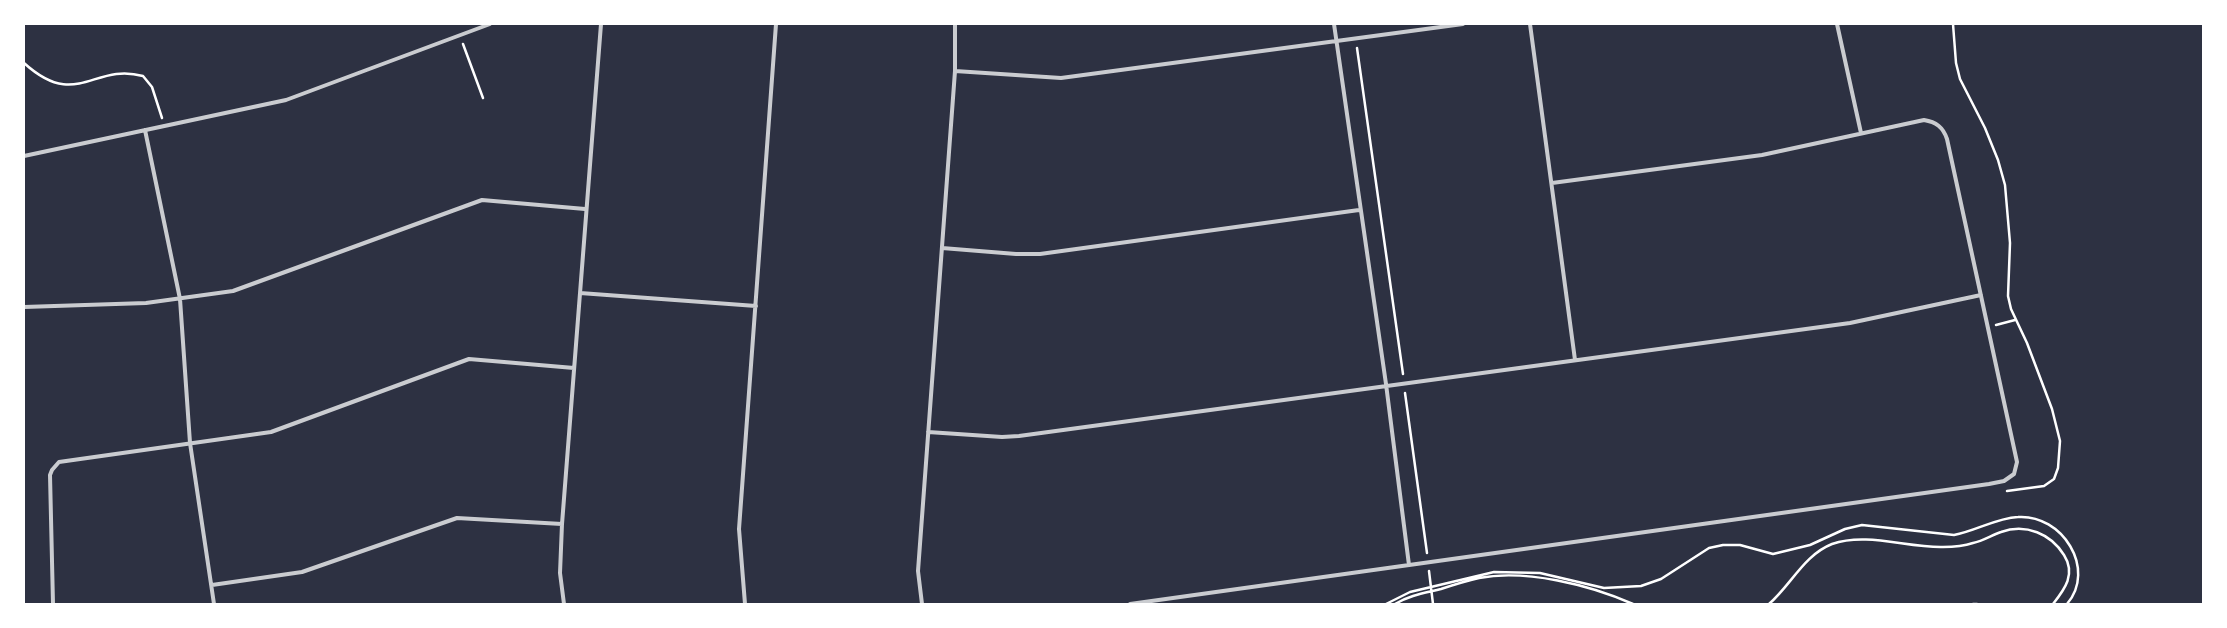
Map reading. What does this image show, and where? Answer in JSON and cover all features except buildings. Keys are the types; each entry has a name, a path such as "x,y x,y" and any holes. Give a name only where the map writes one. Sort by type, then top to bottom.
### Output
{"street":[{"path":"24,156 286,100 490,24"},
{"path":"564,604 560,574 562,524 585,209 601,24"},
{"path":"745,604 739,529 776,24"},
{"path":"922,604 918,571 955,71 956,24"},
{"path":"1334,24 1359,210 1386,384 1409,565"},
{"path":"955,71 1061,78 1463,24"},
{"path":"1530,24 1575,360"},
{"path":"1837,24 1861,133"},
{"path":"1130,604 2004,481 2014,474 2017,462 1947,139 1941,127 1936,123 1924,120 1762,155 1552,183"},
{"path":"145,130 180,299 190,443 214,604"},
{"path":"24,307 146,304 223,293 254,284 482,200 585,209"},
{"path":"942,248 1016,254 1040,254 1359,210"},
{"path":"580,293 756,306"},
{"path":"928,432 1002,437 1018,436 1386,384 1850,323 1981,295"},
{"path":"53,604 50,475 55,465 66,460 271,432 469,359 574,368"},
{"path":"212,585 302,572 457,518 562,524"}],"path":[{"path":"1953,24 1956,63 1960,79 1985,128 1998,160 2005,185 2010,243 2008,296 2015,320 2027,343 2059,430 2060,448 2058,468 2054,479 2044,486 2000,492"},
{"path":"460,35 482,98"},
{"path":"1356,38 1433,604"},
{"path":"24,63 42,78 56,84 72,85 119,74 143,76 152,87 165,126"},
{"path":"1988,327 2015,320"},
{"path":"1386,604 1410,592 1494,572 1540,573 1604,588 1641,586 1661,579 1709,548 1723,545 1740,546 1773,554 1810,546 1845,529 1862,525 1954,535 2007,519 2020,517 2039,521 2055,529 2068,543 2078,560 2080,578 2074,595 2067,604"},
{"path":"1769,604 1807,560 1831,545 1849,540 1868,540 1929,547 1955,547 1975,543 2003,531 2020,528 2035,531 2051,539 2065,556 2070,573 2068,584 2053,604"},
{"path":"1429,572 1437,571"},
{"path":"1395,604 1407,596 1480,578 1511,576 1553,580 1596,591 1633,604"}]}
